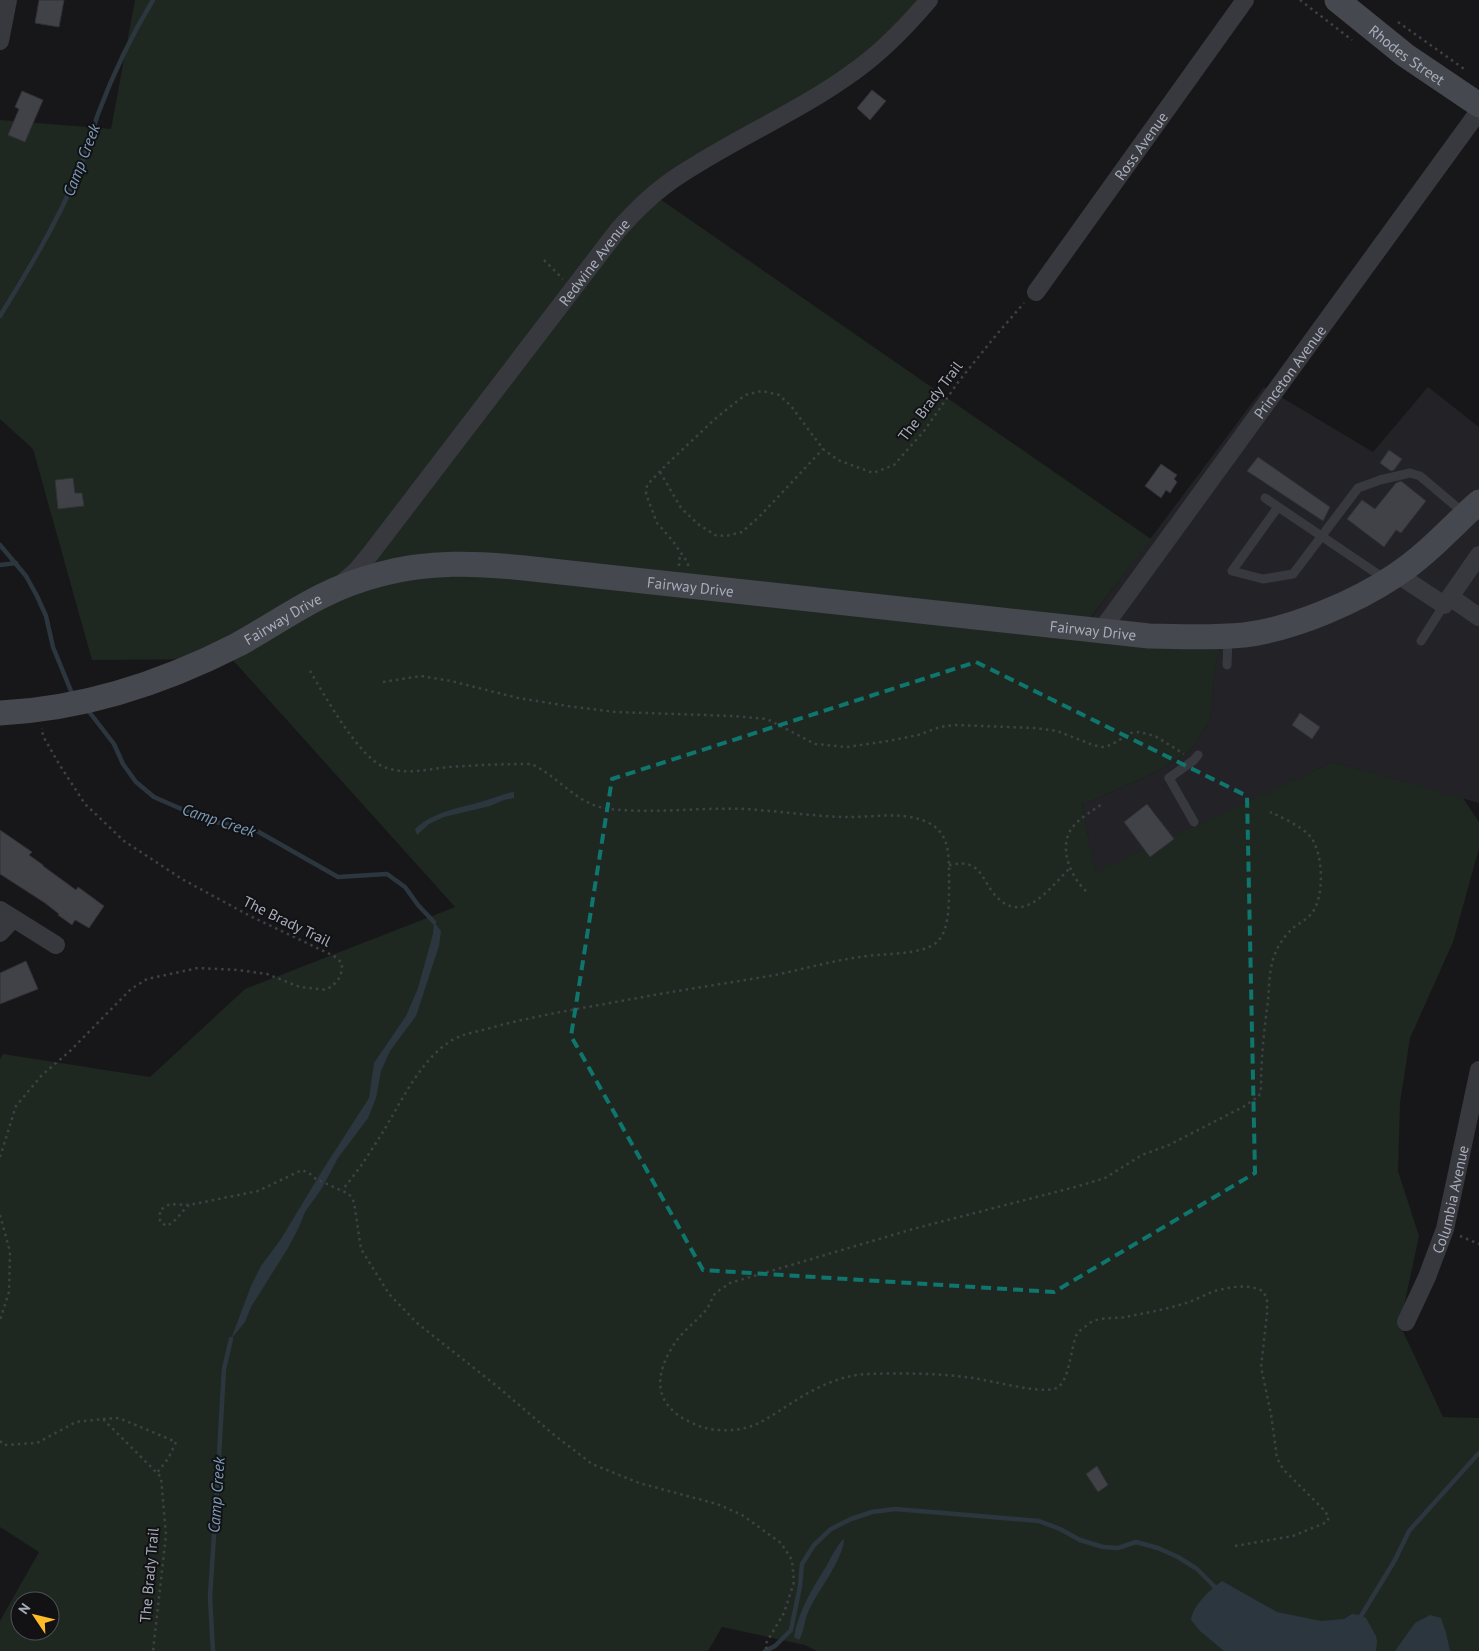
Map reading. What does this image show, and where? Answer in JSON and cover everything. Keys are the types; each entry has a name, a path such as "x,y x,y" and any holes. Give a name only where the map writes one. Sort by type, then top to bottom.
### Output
{"street":[{"path":"0,41 8,0"},
{"name":"Redwine Avenue","path":"324,595 343,582 371,553 572,289 618,230 641,205 667,184 696,165 827,90 853,73 879,52 929,0"},
{"name":"Ross Avenue","path":"1036,292 1245,0"},
{"name":"Rhodes Street","path":"1337,0 1405,55 1479,105"},
{"name":"Princeton Avenue","path":"1100,632 1479,111"},
{"name":"Fairway Drive","path":"0,713 39,710 77,703 118,692 179,672 239,643 324,595 381,574 408,568 466,563 686,585 1100,632 1183,638 1246,634 1276,628 1309,618 1369,592 1392,578 1424,553 1472,508"},
{"path":"1447,601 1466,580 1479,555"},
{"path":"1392,578 1447,601 1479,618"},
{"path":"0,933 7,914 56,945"},
{"name":"Columbia Avenue","path":"1406,1322 1427,1277 1445,1230 1479,1070"}],"lane":[{"path":"1278,507 1232,571 1263,579 1293,574 1358,488 1380,480 1410,473 1420,476 1472,508"},
{"path":"1265,498 1322,537 1392,578"},
{"path":"1421,641 1447,601"},
{"path":"1227,665 1228,636"},
{"path":"1194,822 1169,778 1196,757"}],"path":[{"path":"1397,21 1471,74"},
{"path":"544,260 572,289"},
{"name":"The Brady Trail","path":"686,585 684,574 688,570 688,563 657,523 646,494 647,485 716,418 744,395 762,391 779,395 791,406 823,449 838,460 873,473 894,466 924,431 959,381 1018,308 1036,292"},
{"path":"660,471 682,508 698,524 716,535 726,536 742,532 759,517 823,449"},
{"path":"310,672 338,718 367,755 380,765 396,772 449,767 530,764 542,769 583,801 607,809 660,811 743,809 845,818 888,816 913,818 929,823 938,830 945,837 949,853 947,922 943,935 936,944 922,949 888,955 860,957 777,974 537,1016 460,1036 442,1046 426,1063 359,1170 342,1190"},
{"path":"383,682 421,676 451,681 518,698 591,709 616,712 767,719 815,744 847,747 888,742 918,735 940,727 954,725 1057,730 1102,747 1111,745 1130,733 1139,732 1155,736 1196,757"},
{"name":"The Brady Trail","path":"0,1157 16,1106 42,1075 70,1051 131,989 148,979 198,968 238,970 267,974 300,987 326,990 336,983 342,974 342,963 334,956 224,902 182,879 124,841 85,804 59,764 43,736 39,710"},
{"path":"1086,891 1079,884 1070,868 1067,856 1067,840 1070,831 1081,818 1102,804"},
{"path":"1235,1546 1293,1536 1327,1522 1329,1517 1283,1469 1277,1458 1271,1414 1261,1367 1268,1314 1266,1299 1263,1291 1254,1287 1242,1286 1220,1289 1170,1307 1143,1314 1112,1319 1097,1319 1087,1324 1077,1334 1066,1376 1062,1384 1056,1388 1023,1387 971,1378 911,1373 864,1374 844,1377 818,1387 761,1424 744,1429 719,1430 699,1426 679,1416 666,1405 660,1386 663,1366 673,1344 707,1309 714,1295 730,1283 914,1229 1105,1178 1142,1154 1169,1145 1243,1107 1259,1096 1263,1036 1272,963 1280,943 1318,905 1320,882 1320,863 1316,846 1310,836 1290,821 1270,812"},
{"path":"949,865 963,863 971,865 979,871 996,898 1006,905 1016,908 1029,906 1041,898 1070,868"},
{"path":"189,1205 178,1215 174,1223 166,1226 160,1222 160,1210 170,1204 189,1205 258,1191 302,1170 314,1178 349,1194 354,1202 361,1249 389,1294 417,1323 498,1387 553,1434 592,1464 639,1483 717,1504 742,1515 781,1543 792,1560 794,1582 784,1613 765,1645 768,1651"},
{"path":"0,1215 10,1252 10,1260 9,1292 0,1320"},
{"path":"1445,1230 1479,1244"},
{"path":"0,1441 4,1445 37,1443 76,1422 119,1418 176,1442 169,1457 156,1473"},
{"name":"The Brady Trail","path":"103,1419 161,1477 166,1535 153,1651"}],"highlighted area":[{"path":"976,662 1247,796 1255,1173 1054,1292 703,1270 571,1036 612,779"}],"shaded area":[{"path":"135,0 922,0 856,63 657,197 1151,539 1088,621 1223,638 1215,666 1210,720 1191,750 1156,772 1082,805 1095,872 1333,762 1463,798 1479,822 1479,848 1453,942 1410,1038 1400,1103 1398,1171 1419,1236 1400,1325 1443,1417 1479,1418 1479,1651 817,1651 805,1645 722,1627 708,1651 0,1651 0,1621 10,1603 10,1641 60,1641 60,1591 17,1591 39,1552 0,1527 0,1059 3,1054 150,1077 245,989 455,907 232,659 92,660 33,449 0,419 0,120 111,129"},
{"path":"1264,387 1373,452 1428,387 1479,427 1479,803 1333,762 1095,873 1082,805 1156,772 1191,750 1210,720 1215,666 1223,638 1088,622"},
{"path":"514,792 514,798 444,817 429,824 417,835 415,829 439,814"},
{"path":"434,922 441,931 439,946 416,1016 390,1051 381,1071 376,1098 368,1118 338,1158 322,1188 305,1212 288,1248 251,1307 245,1322 231,1339 251,1286 261,1266 281,1239 369,1098 374,1063 406,1016 418,988 433,934"},
{"path":"844,1538 840,1555 809,1610 799,1640 794,1637 803,1608"},
{"path":"1222,1581 1277,1612 1321,1621 1344,1619 1352,1614 1361,1615 1366,1618 1376,1636 1376,1651 1224,1651 1200,1631 1191,1620 1192,1614 1199,1603 1207,1593"},
{"path":"1430,1615 1441,1618 1450,1651 1395,1651 1415,1623"}],"building":[{"path":"39,0 64,0 59,27 35,23"},
{"path":"872,90 886,101 870,120 857,108"},
{"path":"22,91 43,100 25,142 8,135 19,109 15,107"},
{"path":"1389,450 1402,459 1394,470 1391,471 1380,463"},
{"path":"1258,457 1330,507 1323,521 1247,471"},
{"path":"1161,464 1177,475 1174,479 1177,482 1170,493 1166,490 1161,498 1145,486"},
{"path":"73,478 75,493 82,493 84,506 58,509 55,480"},
{"path":"1401,481 1426,501 1401,533 1396,530 1384,547 1347,519 1362,500 1375,509 1396,483"},
{"path":"1300,713 1320,727 1312,739 1292,725"},
{"path":"1147,804 1174,839 1150,857 1124,822"},
{"path":"0,830 32,852 29,855 43,866 76,890 78,887 104,906 89,928 75,920 72,925 45,903 0,874"},
{"path":"26,961 38,989 0,1004 0,973"},
{"path":"1097,1466 1108,1485 1098,1492 1086,1474"}],"waterway":[{"name":"Camp Creek","path":"0,316 41,247 69,194 110,84 130,41 153,0"},
{"name":"Camp Creek","path":"0,545 26,576 37,596 46,616 53,647 73,694"},
{"path":"0,565 16,563"},
{"name":"Camp Creek","path":"87,709 114,744 123,764 136,782 154,797 216,822 257,831 338,877 387,874 405,887 434,922"},
{"name":"Camp Creek","path":"213,1651 210,1597 224,1369 231,1339"},
{"path":"1361,1616 1395,1560 1409,1531 1479,1453"},
{"path":"765,1651 775,1646 791,1630 800,1586 802,1564 814,1545 831,1529 851,1519 872,1512 895,1509 1039,1521 1060,1529 1080,1540 1103,1547 1118,1548 1136,1542 1158,1548 1178,1557 1197,1569 1215,1587"}]}
